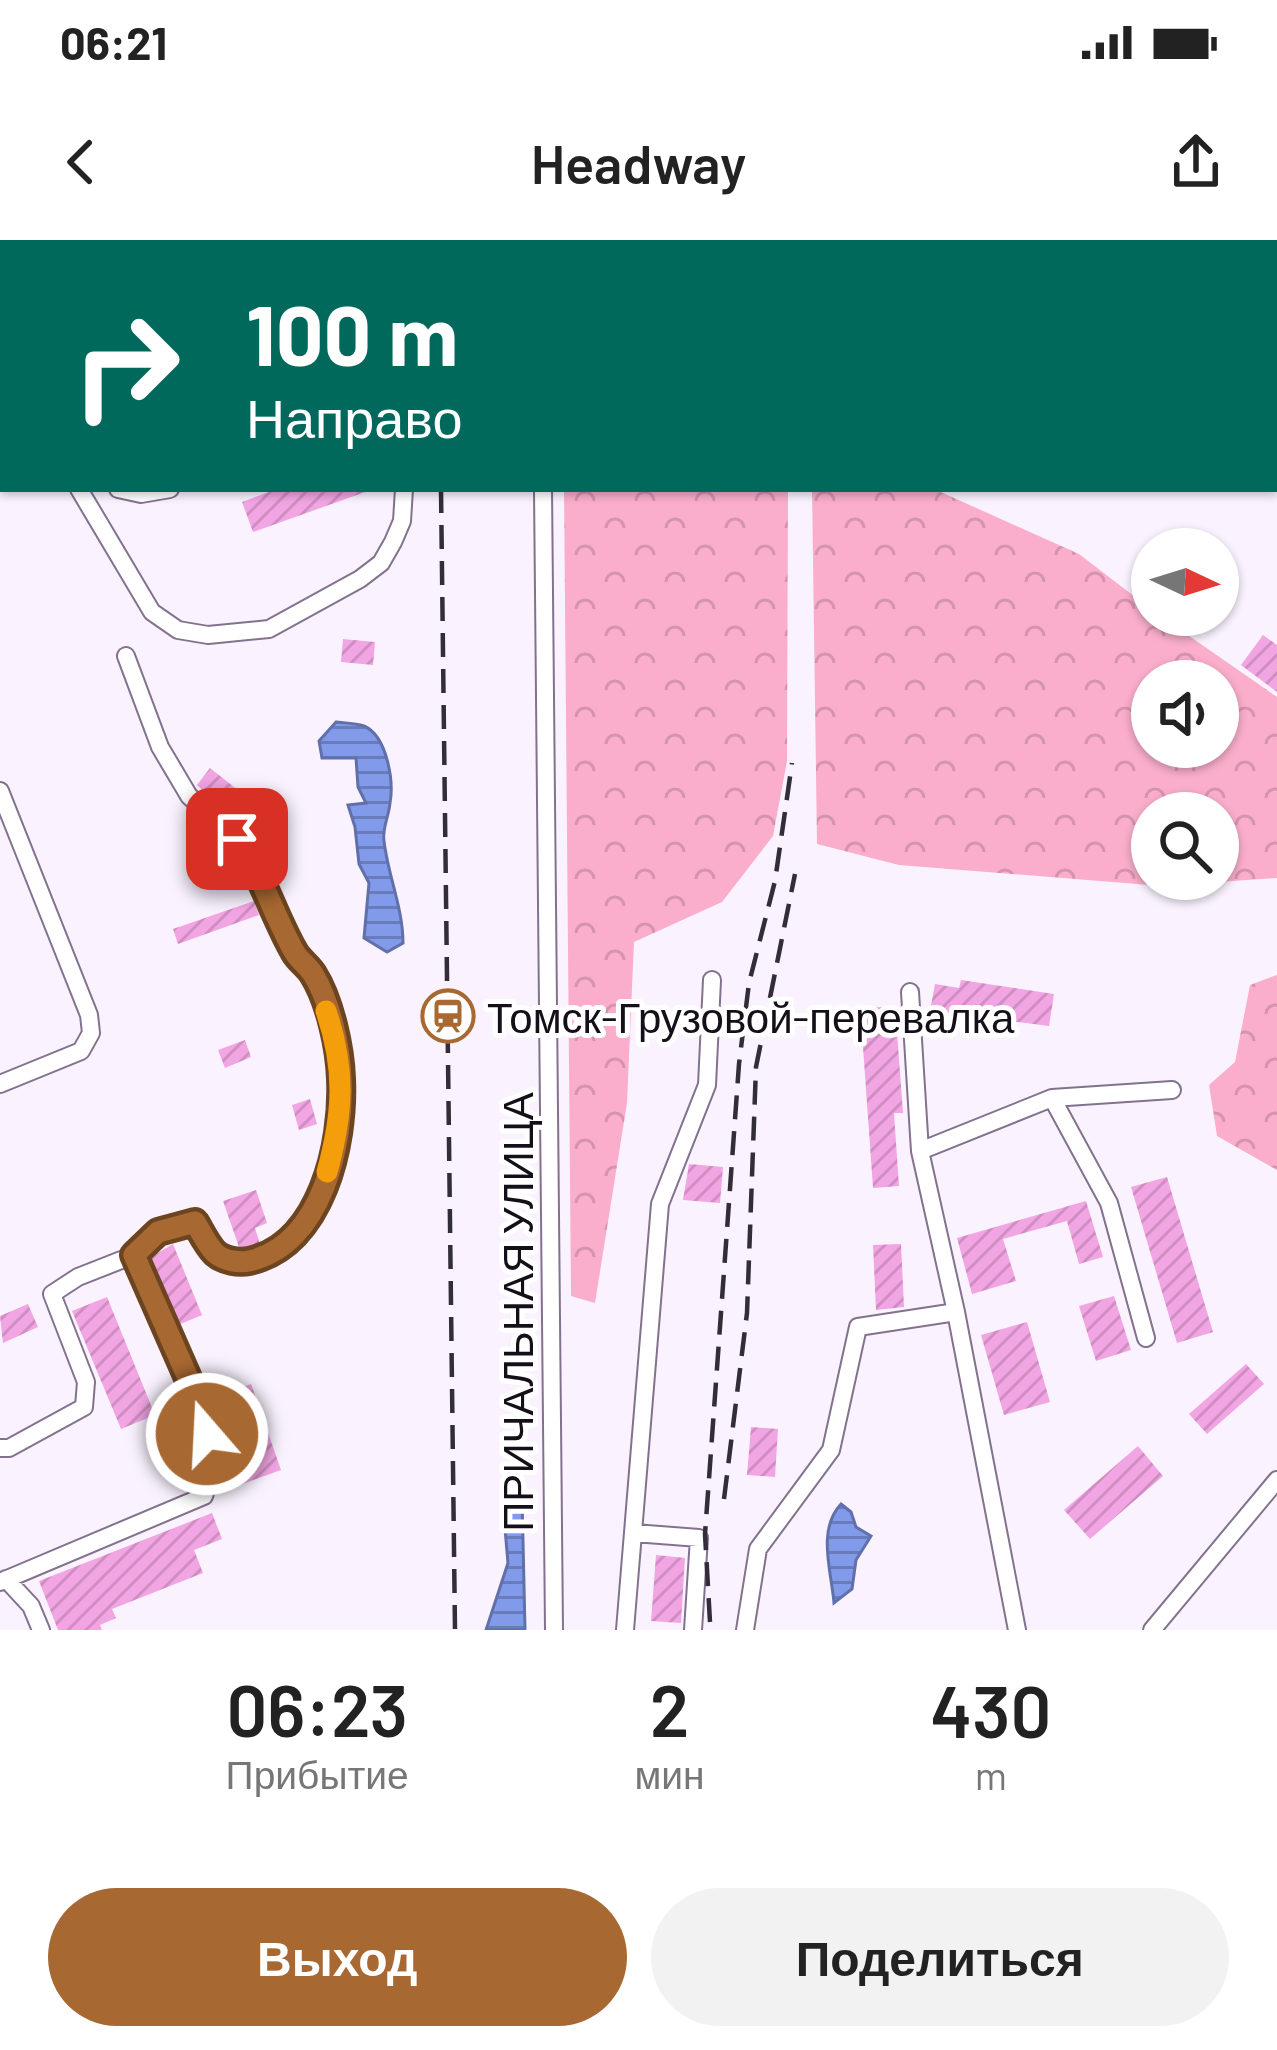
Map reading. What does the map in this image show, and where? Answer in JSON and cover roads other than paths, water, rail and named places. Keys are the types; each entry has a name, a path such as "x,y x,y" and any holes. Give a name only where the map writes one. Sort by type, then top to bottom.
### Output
{"street":[{"path":"81,492 152,612 178,630 208,635 269,629 359,580 381,563 393,542 402,521 404,492"},
{"name":"ПРИЧАЛЬНАЯ УЛИЦА","path":"543,492 554,1630"},
{"path":"0,1448 9,1448 84,1407 86,1382 52,1294 78,1276 134,1255 158,1232 195,1222 217,1255 239,1263 262,1258 302,1232 325,1181 340,1124 341,1076 333,1030 314,975 296,956 256,866 237,839 189,796 160,747 126,656"},
{"path":"0,791 89,1015 91,1033 81,1051 0,1084"},
{"path":"625,1630 660,1204 707,1084 712,980"},
{"path":"910,992 920,1151 1017,1630"},
{"path":"920,1151 1052,1097 1172,1090"},
{"path":"1052,1097 1109,1203 1146,1338"},
{"path":"41,1630 31,1606 3,1580 204,1496 214,1464 199,1403 134,1255"},
{"path":"745,1630 758,1550 831,1450 858,1327 956,1312"},
{"path":"1158,1628 1277,1480"},
{"path":"634,1533 699,1538 693,1630"}],"water":[{"path":"336,722 372,731 390,772 384,841 403,943 387,952 364,938 369,883 359,864 348,805 366,803 358,787 356,758 322,758 319,741"},
{"path":"522,1497 525,1630 486,1630 508,1563 503,1506"},
{"path":"841,1504 851,1512 856,1527 871,1536 856,1560 852,1589 834,1603 827,1538"}],"railway":[{"path":"441,492 455,1630"},
{"path":"710,1622 705,1534 739,1064 749,983 775,881 792,763"},
{"path":"724,1499 747,1313 756,1067 795,874"}],"place":[{"name":"Томск-Грузовой-перевалка","path":"448,1016"}]}
